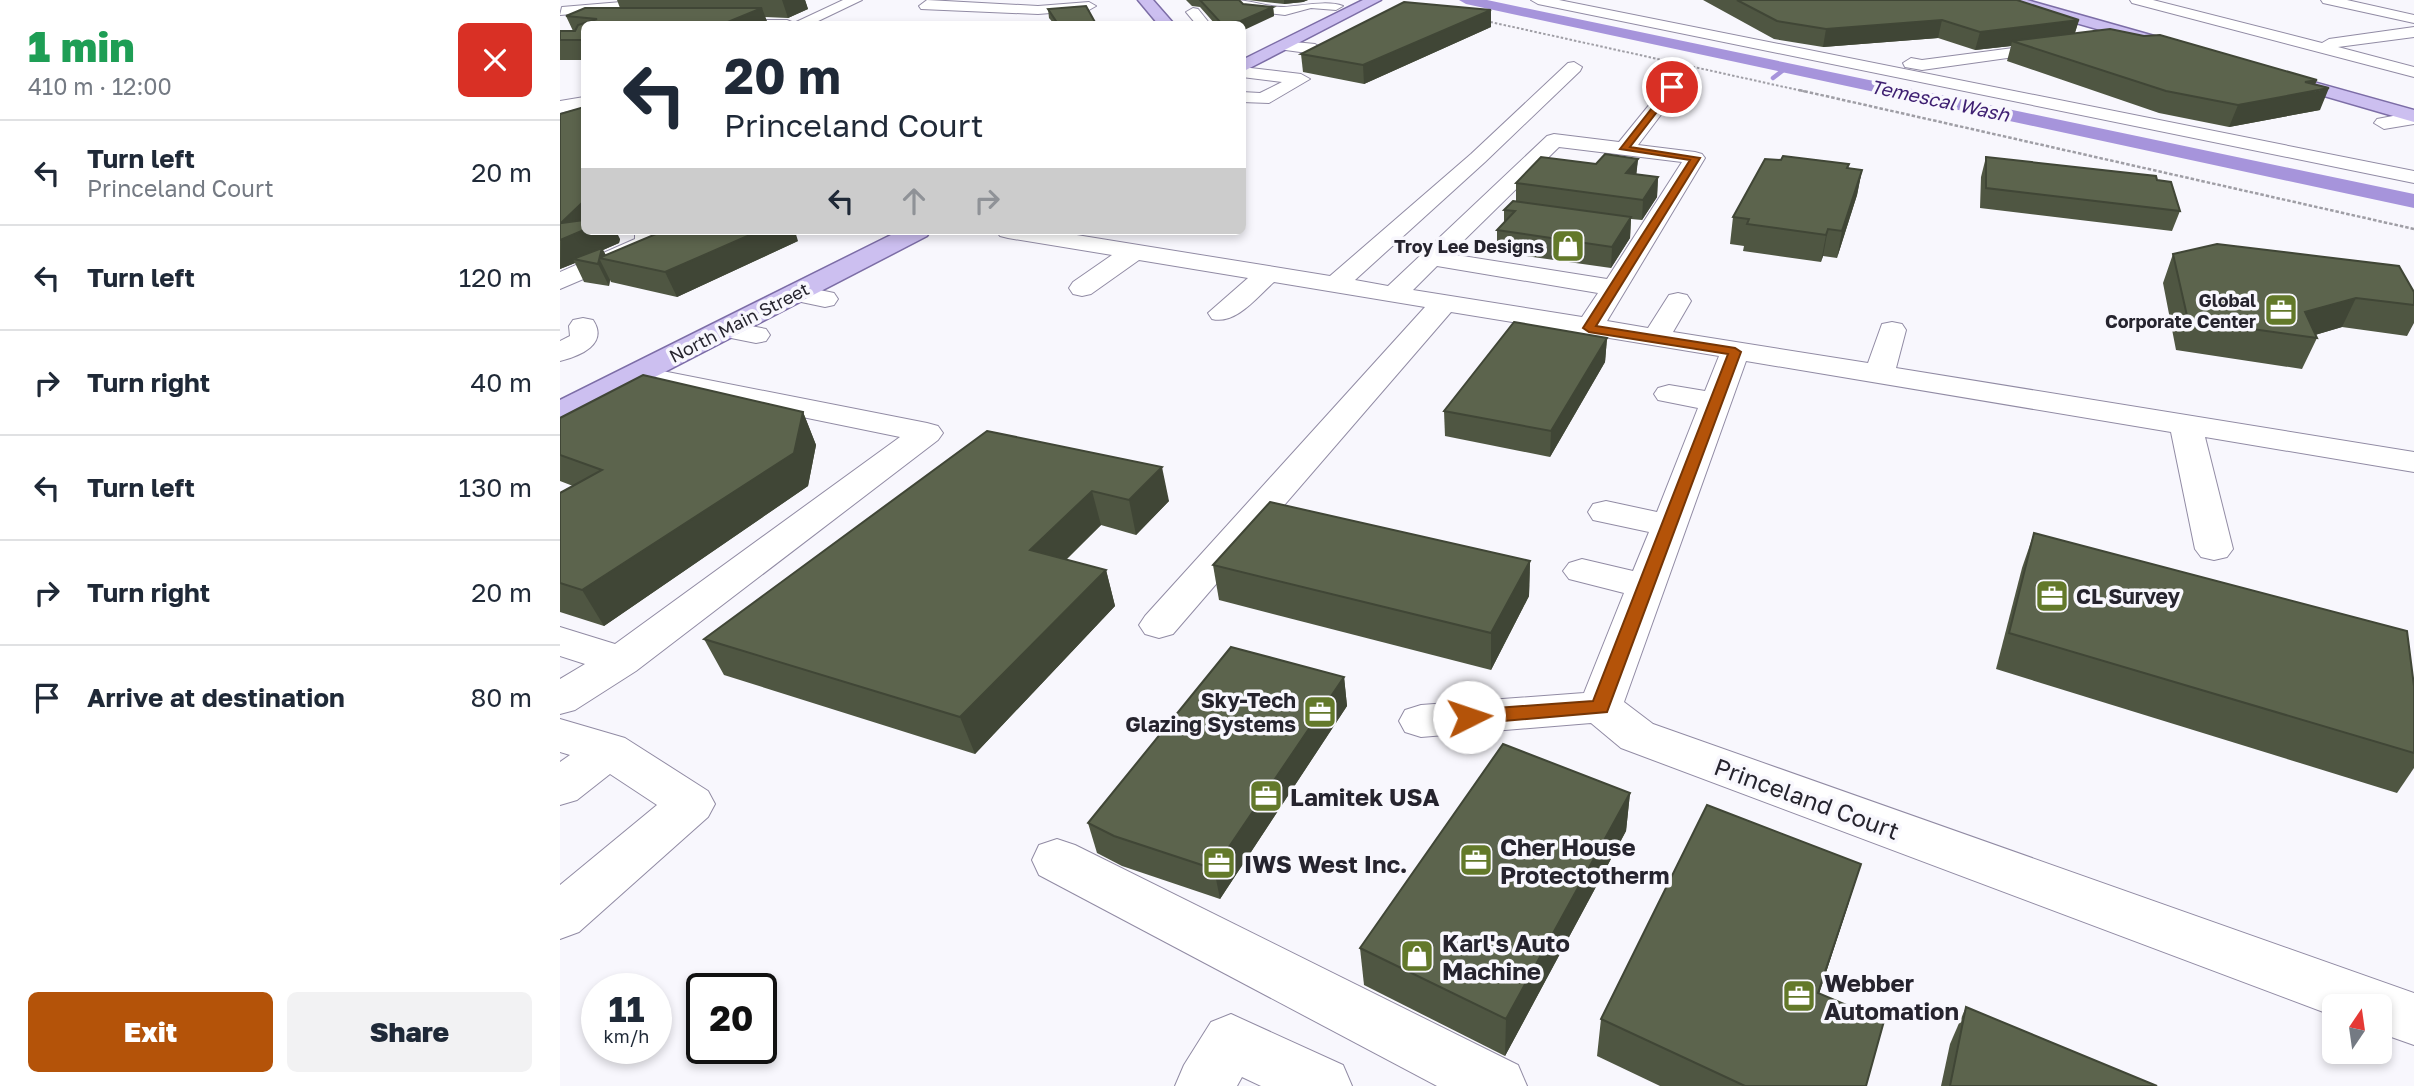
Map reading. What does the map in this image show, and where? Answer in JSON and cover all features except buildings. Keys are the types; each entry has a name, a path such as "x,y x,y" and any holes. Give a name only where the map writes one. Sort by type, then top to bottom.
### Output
{"main road":[{"path":"1145,0 1163,21"},
{"path":"1246,68 1374,0"},
{"path":"2011,0 2179,48"},
{"path":"1254,46 1342,3"},
{"path":"2257,71 2414,117"},
{"name":"North Main Street","path":"560,384 864,235"},
{"name":"North Main Street","path":"560,413 726,329 811,296 911,235"}],"street":[{"path":"562,11 697,0"},
{"path":"808,21 855,0"},
{"path":"937,0 926,6 1089,6"},
{"path":"963,8 977,0"},
{"path":"1241,0 1249,6 1285,10 1311,4 1342,3"},
{"path":"1538,0 2414,177"},
{"path":"2137,0 2414,72"},
{"path":"2329,0 2414,19"},
{"path":"663,3 715,4"},
{"path":"593,21 614,7"},
{"path":"1193,12 1200,21"},
{"path":"1739,29 1760,37 1821,49 1857,52 1922,65 2076,45"},
{"path":"2315,46 2414,32"},
{"path":"2098,42 2139,37"},
{"path":"1284,46 1315,49"},
{"path":"1335,285 1574,67"},
{"path":"1246,71 1301,79 1263,99 1246,97"},
{"path":"1624,149 1672,87"},
{"path":"560,90 581,93"},
{"path":"560,107 581,103"},
{"path":"2384,123 2414,117"},
{"path":"1394,295 1554,140 1695,158 1589,328"},
{"path":"1484,208 1511,212"},
{"path":"1621,227 1649,231"},
{"path":"560,281 645,244 649,235"},
{"path":"1023,235 1075,249 1135,251 1655,339 2414,462"},
{"path":"1082,288 1135,251"},
{"path":"1432,258 1613,288"},
{"path":"1222,313 1269,273"},
{"path":"1655,339 1678,301"},
{"path":"1159,625 1443,304"},
{"path":"1491,340 1511,315"},
{"path":"560,352 582,341 585,334 583,326"},
{"path":"726,329 756,335"},
{"path":"1880,375 1892,330"},
{"path":"1421,721 1600,707 1735,352"},
{"path":"560,699 621,662 927,433 636,375"},
{"path":"1669,394 1714,402"},
{"path":"2186,425 2214,549"},
{"path":"1606,512 1668,525"},
{"path":"1582,571 1646,586"},
{"path":"560,641 621,662"},
{"name":"Princeland Court","path":"1600,707 1637,736 2343,994"},
{"path":"560,734 609,750 691,804 560,916"},
{"path":"560,787 609,750"},
{"path":"1057,860 1497,1086"},
{"name":"Princeland Court","path":"2392,1011 2414,1019"},
{"path":"1205,1086 1231,1041 1322,1086"}],"path":[{"path":"1479,19 2414,229"}],"waterway":[{"name":"Temescal Wash","path":"1466,0 2414,201"},
{"path":"1773,78 1786,68"}],"place":[{"name":"Troy Lee Designs","path":"1568,246"},
{"name":"Global Corporate Center","path":"2281,310"},
{"name":"CL Survey","path":"2052,596"},
{"name":"Sky-Tech Glazing Systems","path":"1320,712"},
{"name":"Lamitek USA","path":"1266,796"},
{"name":"Cher House Protectotherm","path":"1476,860"},
{"name":"IWS West Inc.","path":"1219,863"},
{"name":"Karl's Auto Machine","path":"1417,956"},
{"name":"Webber Automation","path":"1799,996"}],"route":[{"path":"1469,717 1600,707 1735,352 1589,328 1695,158 1624,149 1672,87"}]}
